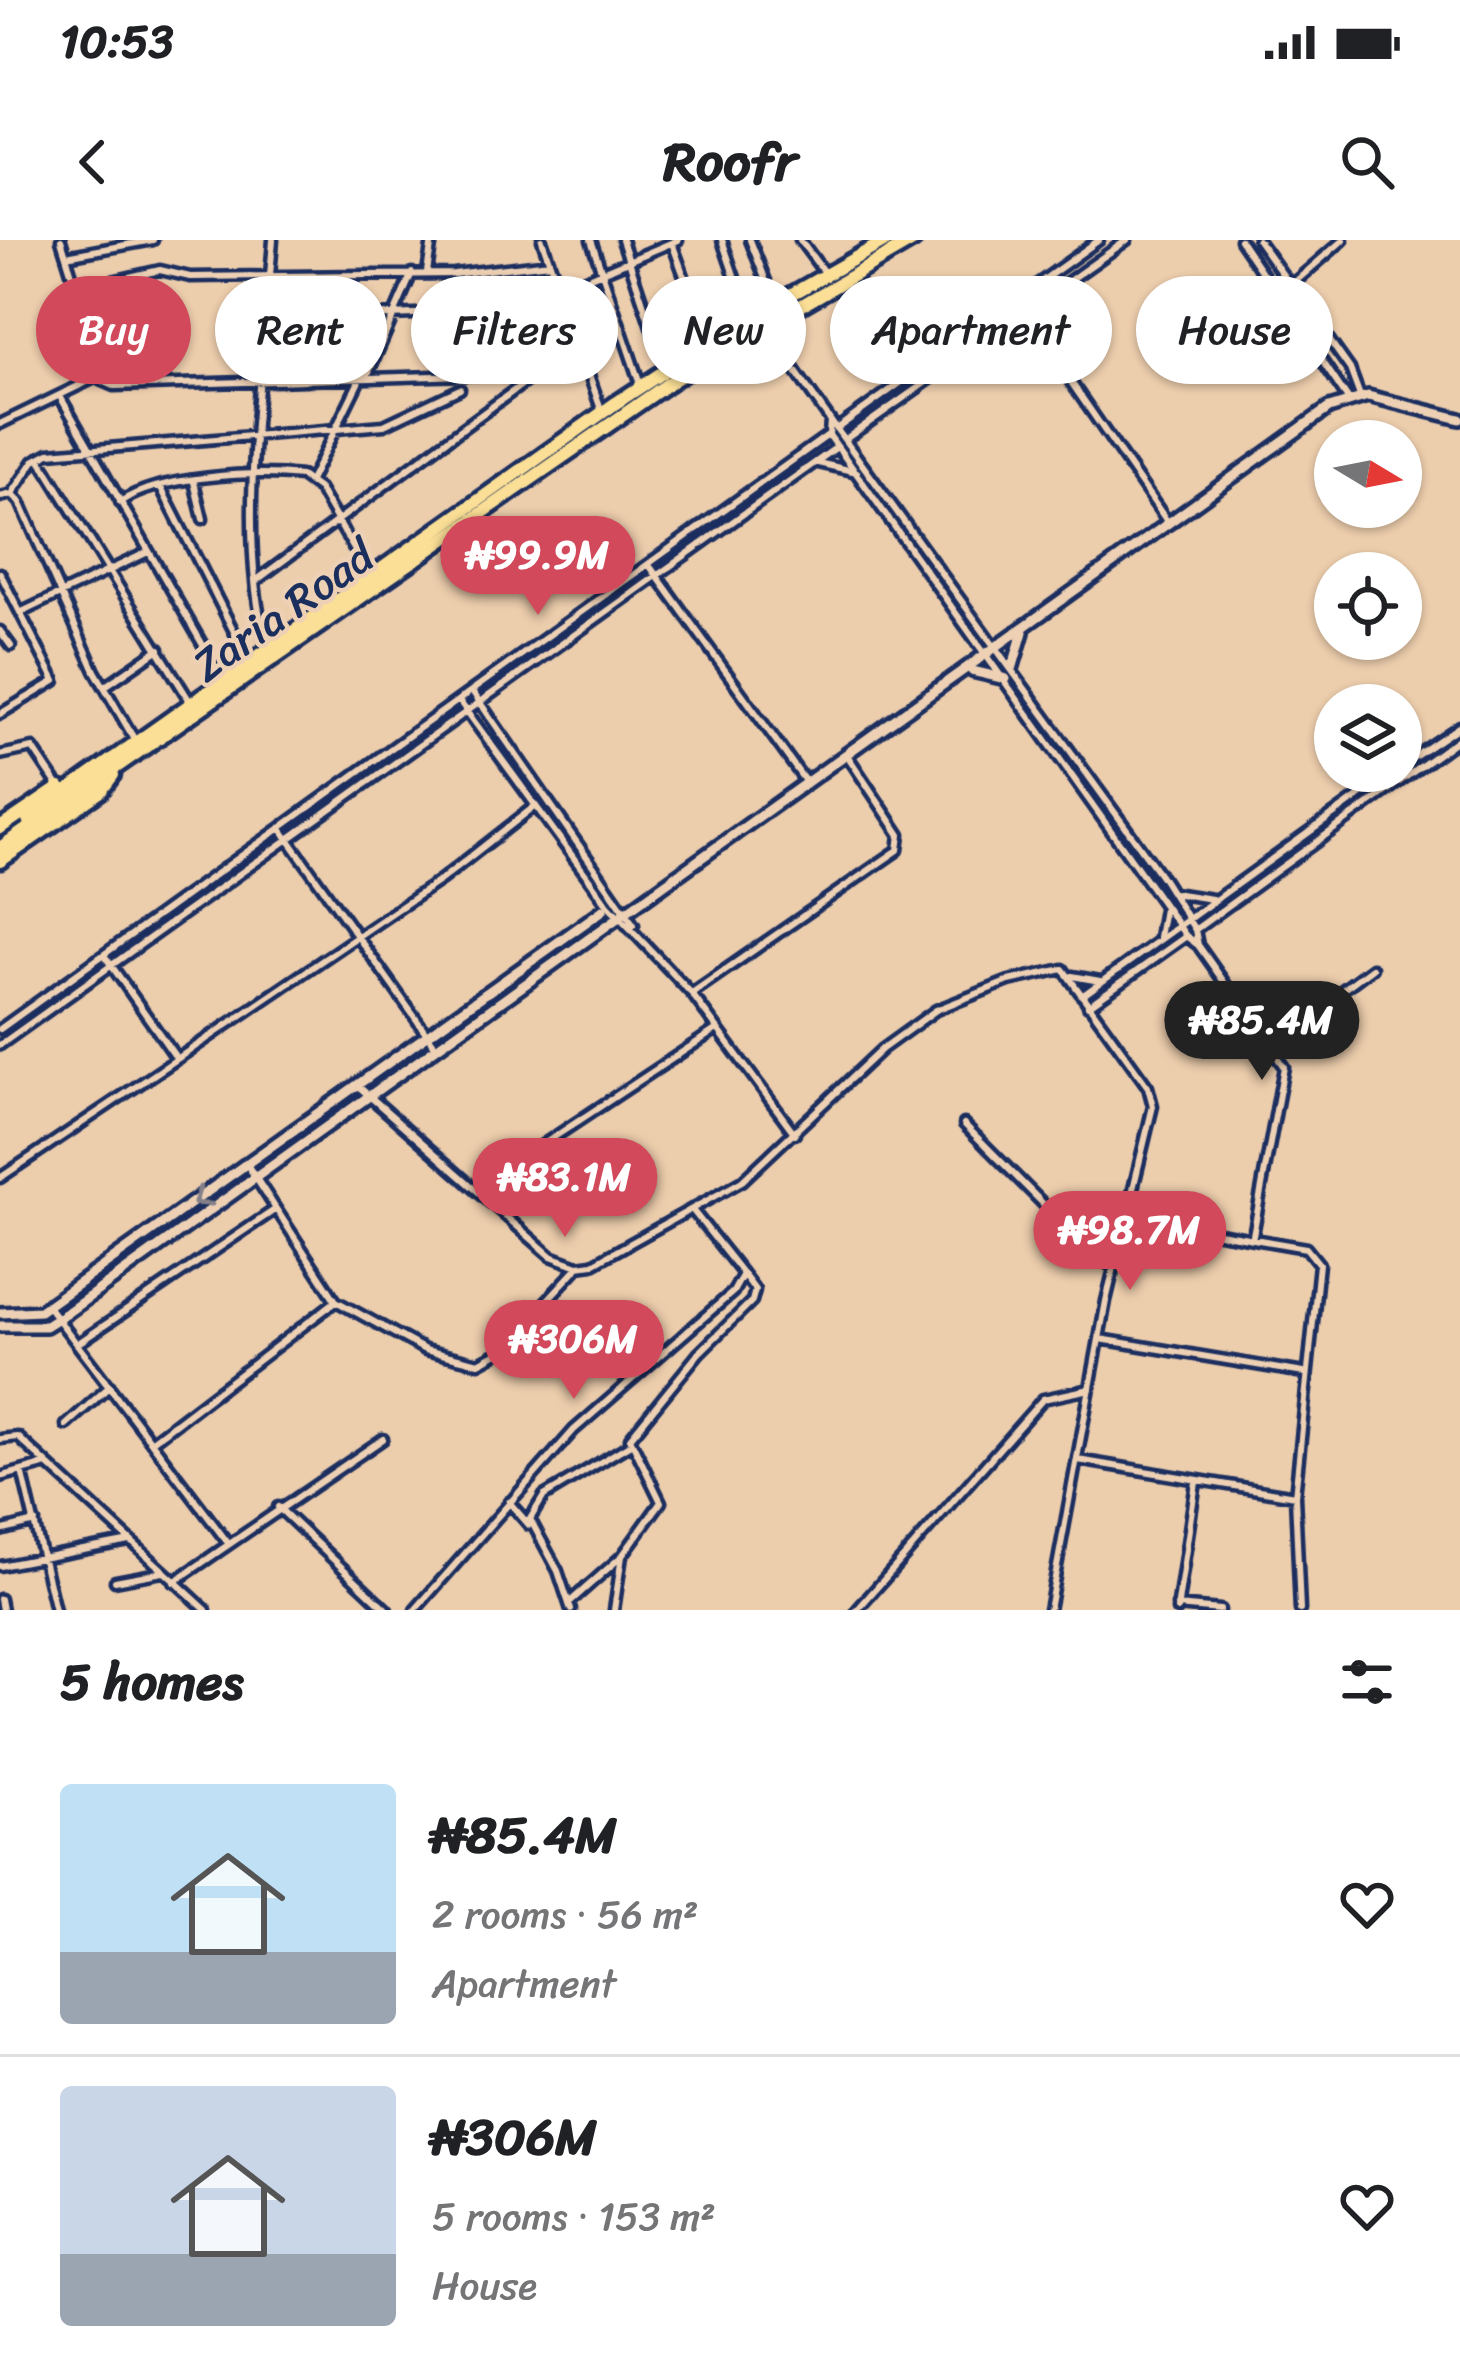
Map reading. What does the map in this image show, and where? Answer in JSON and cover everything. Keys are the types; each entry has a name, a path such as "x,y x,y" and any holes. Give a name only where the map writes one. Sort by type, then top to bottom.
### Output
{"highway":[{"name":"Zaria Road","path":"806,286 887,240"},
{"name":"Zaria Road","path":"806,302 914,240"},
{"name":"Zaria Road","path":"0,861 101,790 114,764 136,742 643,384"},
{"name":"Zaria Road","path":"98,775 671,384"},
{"name":"Zaria Road","path":"0,827 59,788 114,764"},
{"path":"0,838 98,775"},
{"path":"0,848 98,775"}],"street":[{"path":"61,240 72,276"},
{"path":"66,256 153,240"},
{"path":"270,274 273,240"},
{"path":"427,272 432,240"},
{"path":"542,240 555,276"},
{"path":"591,240 640,386"},
{"path":"622,240 642,297"},
{"path":"722,240 734,276"},
{"path":"750,240 764,276"},
{"path":"800,240 826,275"},
{"path":"1049,276 1099,240"},
{"path":"1076,276 1126,240"},
{"path":"1240,240 1266,276"},
{"path":"1258,240 1284,276"},
{"path":"1301,276 1343,240"},
{"path":"598,276 673,241 685,276"},
{"path":"191,278 412,273 550,263"},
{"path":"133,276 160,270 182,276"},
{"path":"387,334 412,273"},
{"path":"387,315 411,314"},
{"path":"1333,346 1349,369 1354,398"},
{"path":"1333,369 1354,398 1460,419"},
{"path":"0,424 91,384"},
{"path":"109,384 151,384"},
{"path":"262,384 257,580 267,648"},
{"path":"310,480 360,384"},
{"path":"257,580 520,384"},
{"path":"591,384 602,413"},
{"path":"805,384 1013,666 1172,893 1195,930 1198,945"},
{"path":"0,1028 899,384"},
{"path":"0,1045 924,384"},
{"path":"1072,384 1169,524"},
{"path":"0,496 12,494 39,458 88,446 396,422 460,389"},
{"path":"61,398 223,680"},
{"path":"0,1326 39,1327 58,1318 1169,524 1354,398"},
{"path":"830,420 829,434 1178,926 1198,945 1271,1043 1283,1067 1283,1084 1253,1235"},
{"path":"39,458 190,703"},
{"path":"814,463 856,472"},
{"path":"120,502 160,486 194,482 256,476 310,480"},
{"path":"310,480 370,576"},
{"path":"194,482 202,519"},
{"path":"160,486 249,661"},
{"path":"12,494 104,687 136,742"},
{"path":"22,611 59,590 111,574 148,552"},
{"path":"649,566 807,783"},
{"path":"0,573 55,681 52,688 0,714"},
{"path":"1013,666 1025,628"},
{"path":"0,631 11,646"},
{"path":"104,687 159,649"},
{"path":"962,673 979,669 1006,679"},
{"path":"472,692 622,913"},
{"path":"459,700 535,806 692,994 795,1134"},
{"path":"1422,752 1460,726"},
{"path":"1088,1006 1460,738"},
{"path":"0,755 33,748 59,788"},
{"path":"692,994 898,850 900,835 847,755"},
{"path":"1082,996 1365,792"},
{"path":"0,1178 442,880 535,806"},
{"path":"281,829 436,1047"},
{"path":"1172,893 1216,899"},
{"path":"1159,940 1165,905"},
{"path":"0,1312 33,1314 49,1306 603,910"},
{"path":"104,955 177,1059"},
{"path":"1271,1043 1372,968"},
{"path":"248,1166 336,1301 425,1350 479,1363 499,1352 578,1266 693,1211 742,1181 882,1049 936,1010 1054,969 1101,981"},
{"path":"1049,1610 1099,1339 1153,1099 1069,975"},
{"path":"476,1189 717,1029"},
{"path":"358,1086 551,1256 578,1266"},
{"path":"964,1124 1093,1254 1114,1268"},
{"path":"77,1344 276,1209"},
{"path":"529,1526 544,1496 629,1445 633,1431 687,1367 752,1301 754,1290 693,1211"},
{"path":"1126,1217 1306,1247 1319,1264 1304,1373 1295,1496 1300,1610"},
{"path":"416,1610 574,1430 733,1292 742,1274"},
{"path":"151,1442 336,1301"},
{"path":"49,1306 228,1543"},
{"path":"1099,1339 1304,1373"},
{"path":"66,1425 110,1386"},
{"path":"857,1610 1042,1399 1068,1389 1090,1389"},
{"path":"0,1439 17,1437 206,1610"},
{"path":"173,1582 383,1439"},
{"path":"508,1502 551,1556 571,1605 622,1556 661,1502 629,1445"},
{"path":"1078,1460 1295,1496"},
{"path":"0,1477 47,1464"},
{"path":"22,1471 55,1610"},
{"path":"1196,1481 1177,1608 1220,1610"},
{"path":"278,1507 387,1610"},
{"path":"0,1532 35,1522"},
{"path":"0,1566 130,1541"},
{"path":"614,1610 622,1556"},
{"path":"115,1581 163,1572"},
{"path":"0,1599 2,1610"}]}
